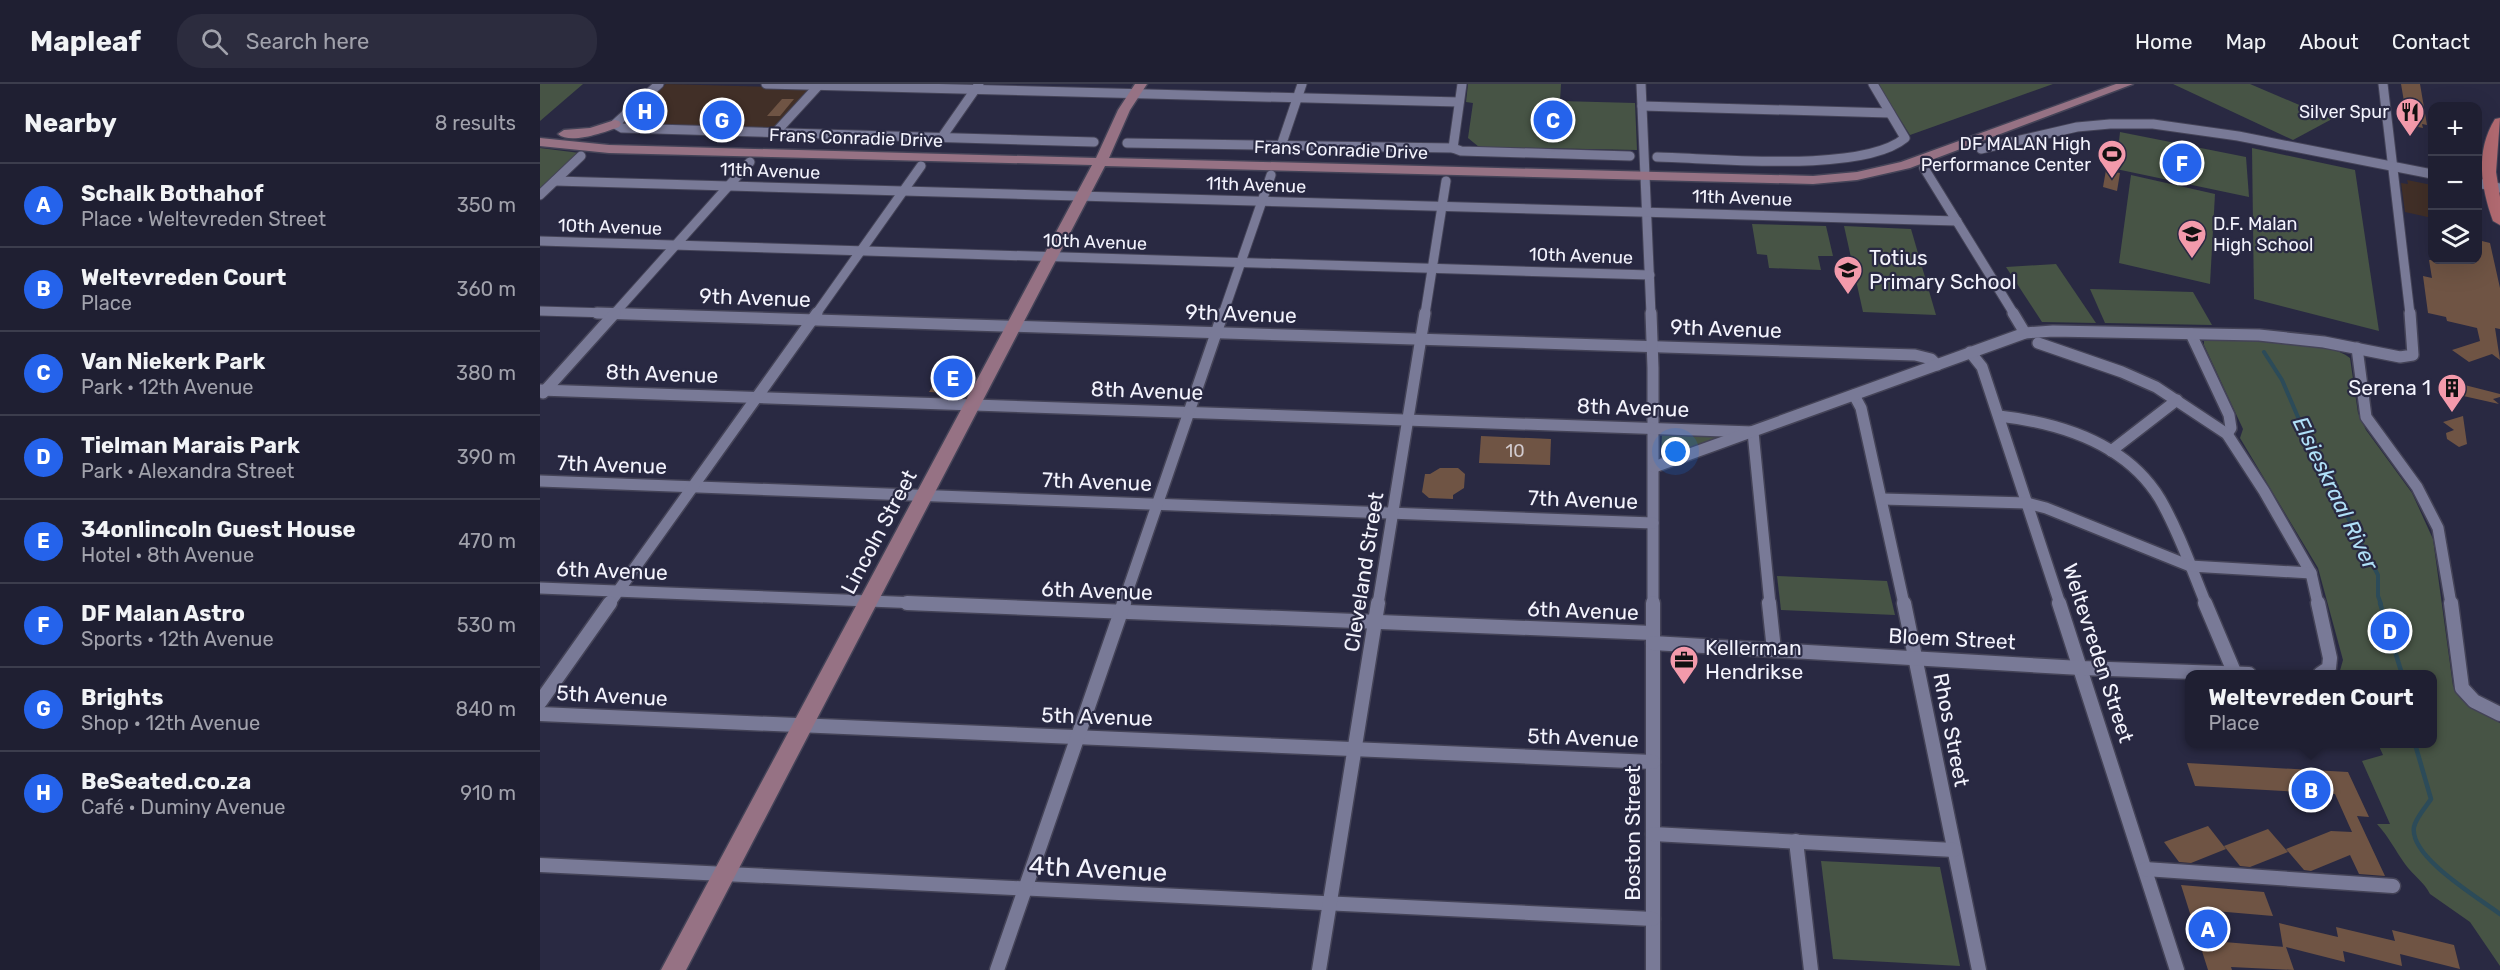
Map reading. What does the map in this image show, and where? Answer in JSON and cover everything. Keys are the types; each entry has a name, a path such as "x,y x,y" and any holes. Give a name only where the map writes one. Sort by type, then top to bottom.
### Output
{"main road":[{"name":"Frans Conradie Drive","path":"1645,173 1788,172 1857,166 1897,157 2097,84"},
{"name":"Frans Conradie Drive","path":"540,142 609,149 1103,158 1645,173 1802,180 1865,174 1913,162 2127,84"},
{"name":"Lincoln Street","path":"673,970 1124,115 1131,109 1138,90"},
{"path":"2500,122 2490,150 2489,185 2500,221"},
{"path":"564,134 592,132 615,124"},
{"name":"Frans Conradie Drive","path":"540,130 624,140 1103,158"}],"street":[{"path":"659,84 615,124 622,128 1094,142"},
{"path":"766,84 1138,90 1297,98 1459,102"},
{"path":"1281,146 1302,84"},
{"path":"1453,148 1462,84"},
{"name":"Boston Street","path":"1641,84 1653,346 1653,970"},
{"path":"1657,157 1828,161 1861,156 1901,142 1905,139 1873,84"},
{"path":"1654,467 2025,333 2191,334 2301,339 2408,357 2413,355 2414,347 2383,84"},
{"path":"776,132 820,85"},
{"path":"942,137 978,87"},
{"path":"1642,106 1890,113"},
{"path":"1981,149 2039,133 2072,128 2109,124 2151,125 2216,132 2428,173"},
{"path":"1127,143 1453,148 1461,151 1630,156"},
{"path":"540,195 581,156"},
{"path":"542,392 750,162"},
{"path":"540,702 921,166"},
{"path":"1924,168 2025,333"},
{"path":"997,970 1271,175"},
{"name":"11th Avenue","path":"555,181 1957,221"},
{"name":"Cleveland Street","path":"1319,970 1446,181"},
{"name":"10th Avenue","path":"540,242 1650,275"},
{"name":"9th Avenue","path":"540,311 1915,354 1930,359 1937,365"},
{"path":"2191,334 2229,415 2231,428 2227,434"},
{"path":"2038,343 2122,372 2177,400 2227,434 2264,491 2311,573 2330,658 2326,670"},
{"path":"2357,348 2366,417 2417,487 2438,528 2447,575 2462,688 2474,701 2500,714"},
{"name":"Weltevreden Street","path":"1970,352 1982,367 1999,416 2177,970"},
{"name":"8th Avenue","path":"542,392 757,397 1753,432"},
{"name":"Rhos Street","path":"1854,395 1861,408 1882,499 1979,970"},
{"path":"2111,451 2177,400"},
{"path":"1999,416 2027,418 2087,437 2111,451 2142,477 2158,497 2233,670"},
{"path":"1753,432 1774,650"},
{"name":"7th Avenue","path":"540,481 1653,523"},
{"path":"1882,499 2027,503 2052,510 2190,566 2311,573"},
{"name":"6th Avenue","path":"540,588 1376,622 1653,638"},
{"name":"Bloem Street","path":"1653,638 1774,650 2185,672"},
{"name":"5th Avenue","path":"540,714 1653,762"},
{"path":"1653,834 1954,850"},
{"path":"1796,841 1811,970"},
{"name":"4th Avenue","path":"540,865 1653,919"},
{"path":"2145,869 2393,886"}],"shaded area":[{"path":"666,84 811,88 776,128 624,126 620,122"},
{"path":"2407,180 2428,184 2428,217 2405,212 2401,183 2408,184"}],"green space":[{"path":"540,84 583,84 540,121"},
{"path":"1468,84 1561,84 1560,101 1635,103 1637,150 1479,147 1468,138 1473,103 1466,102"},
{"path":"1878,84 2053,84 1910,135"},
{"path":"2173,84 2250,84 2332,119 2293,140"},
{"path":"2120,132 2246,157 2249,197 2116,169"},
{"path":"540,148 580,153 540,188"},
{"path":"2252,148 2355,170 2379,331 2254,299"},
{"path":"2131,175 2215,194 2210,284 2119,263"},
{"path":"1752,224 1826,226 1833,256 1818,256 1821,270 1769,268 1767,255 1757,254"},
{"path":"1844,226 1911,229 1936,315 1863,312"},
{"path":"2056,264 2096,323 2042,322 2006,267"},
{"path":"2090,289 2193,292 2212,325 2105,323"},
{"path":"2204,341 2304,344 2323,347 2350,358 2358,413 2366,430 2412,493 2433,539 2453,686 2472,708 2500,723 2500,966 2470,922 2430,894 2405,864 2377,824 2390,824 2362,761 2383,755 2380,748 2437,748 2437,670 2340,670 2343,660 2318,568 2240,438 2243,429"},
{"path":"1665,433 1721,435 1722,437 1664,457 1661,455 1662,435"},
{"path":"1777,576 1887,581 1895,615 1781,610"},
{"path":"1821,861 1940,867 1960,966 1833,959"}],"building":[{"path":"2401,84 2420,84 2427,125 2422,124 2423,128 2408,125"},
{"path":"782,99 794,99 780,116 767,116"},
{"name":"DF MALAN High Performance Center","path":"2106,170 2120,173 2117,191 2103,187"},
{"path":"2482,241 2490,243 2500,288 2500,329 2495,328 2500,360 2492,354 2469,362 2452,350 2480,341 2477,328 2447,321 2446,317 2428,313 2423,276 2432,278 2430,264 2482,264"},
{"path":"941,373 970,374 965,383 953,382 947,393 929,392"},
{"path":"2445,380 2500,394 2500,397 2493,399 2499,404 2441,391 2440,382"},
{"path":"2463,416 2467,444 2459,447 2447,439 2446,433 2454,430 2443,422"},
{"path":"1481,436 1551,439 1550,465 1479,463"},
{"path":"1440,468 1458,468 1465,474 1464,488 1453,495 1453,499 1429,498 1422,492 1425,474 1430,474"},
{"path":"2187,763 2348,772 2369,817 2357,816 2385,876 2359,874 2350,855 2311,871 2304,870 2286,849 2331,831 2352,832 2335,794 2195,786"},
{"path":"2208,826 2226,849 2191,863 2179,862 2164,842"},
{"path":"2268,829 2288,852 2250,867 2240,866 2224,846"},
{"path":"2181,885 2264,892 2273,916 2215,911 2224,942 2283,947 2279,923 2338,937 2336,927 2395,941 2392,930 2454,945 2460,969 2400,954 2402,966 2343,951 2345,962 2286,947 2294,970 2231,967 2232,970 2208,970"}],"waterway":[{"name":"Elsieskraal River","path":"2264,352 2282,380 2310,445 2378,575 2378,596 2381,604"},
{"name":"Elsieskraal River","path":"2380,603 2401,670"},
{"name":"Elsieskraal River","path":"2416,748 2431,799 2415,823 2415,839 2422,851 2447,876 2500,914"}],"place":[{"name":"BeSeated.co.za","path":"645,111"},
{"name":"Brights","path":"722,120"},
{"name":"Van Niekerk Park","path":"1553,120"},
{"name":"Silver Spur","path":"2410,138"},
{"name":"DF Malan Astro","path":"2182,163"},
{"name":"DF MALAN High Performance Center","path":"2112,180"},
{"name":"D.F. Malan High School","path":"2192,260"},
{"name":"Totius Primary School","path":"1848,296"},
{"name":"34onlincoln Guest House","path":"953,378"},
{"name":"Serena 1","path":"2452,414"},
{"name":"Tielman Marais Park","path":"2390,631"},
{"name":"Kellerman Hendrikse","path":"1684,686"},
{"name":"Weltevreden Court","path":"2311,790"},
{"name":"Schalk Bothahof","path":"2208,929"}]}
